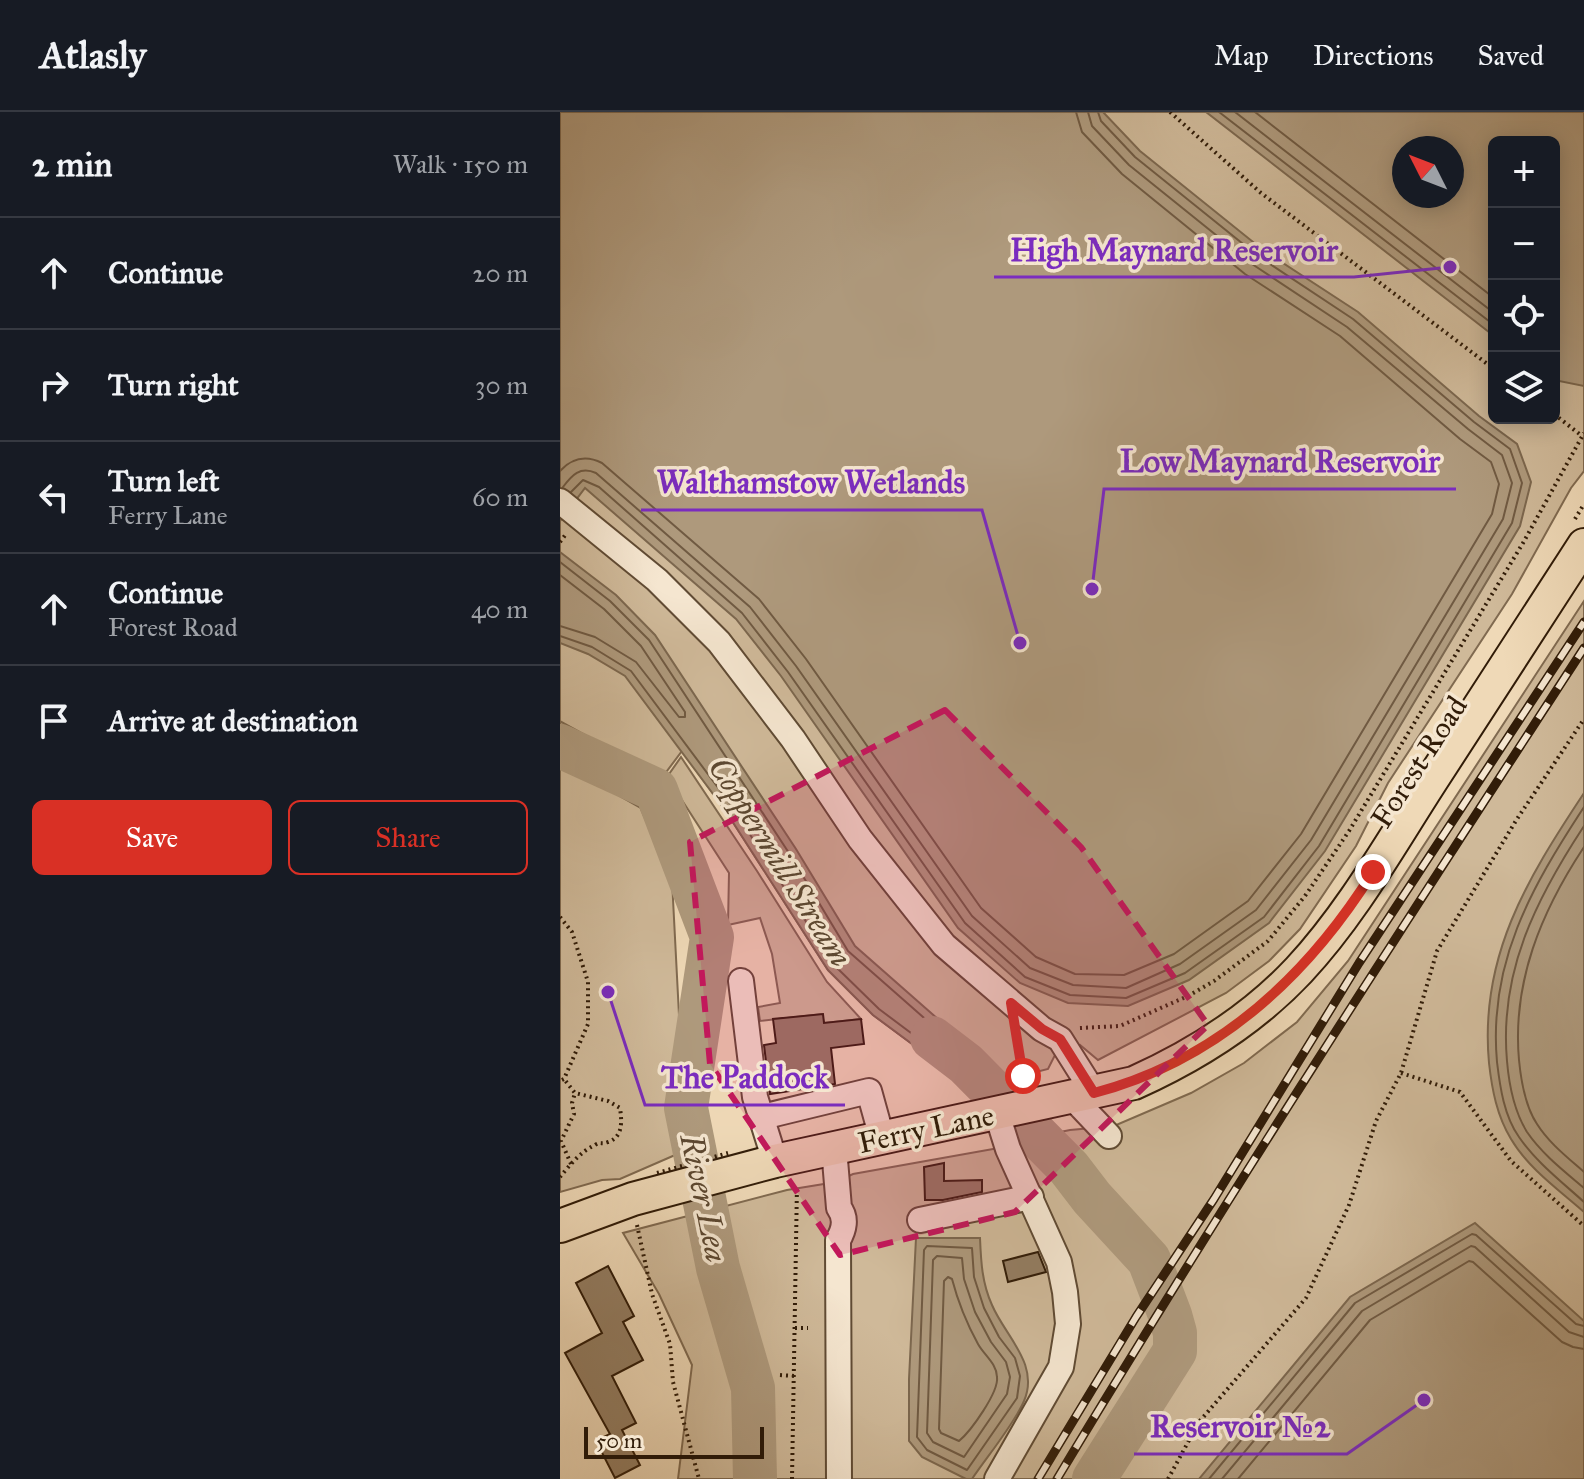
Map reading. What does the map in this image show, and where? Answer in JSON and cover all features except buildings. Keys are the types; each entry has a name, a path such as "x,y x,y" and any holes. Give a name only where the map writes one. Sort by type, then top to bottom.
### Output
{"main road":[{"name":"Forest Road","path":"1274,994 1300,969 1353,903 1576,537"},
{"name":"Ferry Lane","path":"560,1226 633,1199 659,1182 731,1163 775,1161 882,1138 991,1125 1029,1095 1084,1096 1134,1083 1167,1068 1217,1037 1274,994"}],"lane":[{"path":"565,505 657,580 719,642 793,739 860,839 944,945 1042,1029 1060,1039 1084,1096 1109,1136"},
{"path":"741,981 755,1097 775,1161"},
{"path":"762,1117 869,1091 882,1138"},
{"path":"991,1125 1031,1197 1059,1262 1065,1292 1066,1345 1061,1367 997,1479"},
{"path":"834,1148 839,1208 843,1214 843,1231 838,1240 839,1479"},
{"path":"920,1220 1031,1197"}],"path":[{"path":"1170,112 1261,193 1488,364"},
{"path":"1042,1029 1120,1026 1196,992 1268,941 1305,896 1349,831 1516,555 1583,434 1560,418"},
{"path":"1576,537 1584,504"},
{"path":"1168,1479 1199,1422 1306,1298 1349,1205 1376,1121 1401,1073 1437,951 1517,819 1584,719"},
{"path":"560,917 572,932 588,982 588,1024 562,1080 575,1093 608,1101 620,1108 622,1123 619,1134 610,1142 596,1144 560,1177"},
{"path":"1011,1003 1029,1095"},
{"path":"1401,1073 1460,1092 1511,1161 1584,1226"},
{"path":"571,1164 561,1141 574,1114 572,1103 575,1093"},
{"path":"659,1182 731,1163"},
{"path":"792,1479 797,1189"},
{"path":"636,1223 652,1294 670,1344 673,1382 699,1479"},
{"path":"795,1328 808,1328"},
{"path":"780,1375 795,1376"}],"highlighted area":[{"path":"945,710 1081,847 1208,1025 1015,1212 840,1255 710,1064 690,842"}],"shaded area":[{"path":"560,112 1584,112 1584,471 1571,488 1512,594 1388,783 1356,846 1300,929 1269,961 1226,993 1098,1060 1080,1045 1055,1055 1048,1069 989,1084 966,1084 873,1015 828,970 725,810 682,751 640,807 672,880 682,1073 682,1152 620,1179 602,1180 560,1192"},
{"path":"1584,601 1584,1479 678,1479 692,1365 659,1294 623,1233 787,1190 836,1182 853,1174 1008,1149 1026,1139 1070,1130 1114,1126 1191,1093 1244,1063 1297,1022 1348,961"},
{"path":"681,757 827,982 861,1019 824,1023 822,1014 760,1021 758,1007 780,1003 772,954 760,918 728,925 729,873 667,777"}],"water":[{"path":"560,112 1103,112 1140,151 1263,250 1358,312 1488,424 1517,444 1531,482 1520,526 1325,851 1269,923 1189,980 1128,1006 1068,1003 1020,983 958,928 781,676 736,619 585,488 560,521"},
{"path":"1206,112 1584,112 1584,386 1560,381 1560,136 1488,136 1488,331"},
{"path":"560,552 616,595 655,635 796,849 855,946 989,1064 966,1084 873,1015 828,970 725,810 625,676 588,654 560,643"},
{"path":"560,721 623,756 660,781 639,807 560,762"},
{"path":"1584,793 1584,1212 1535,1169 1506,1130 1492,1083 1488,1024 1492,988 1511,920 1526,888"},
{"path":"1475,1223 1584,1321 1584,1479 1199,1479 1350,1297"},
{"path":"916,1238 980,1238 989,1297 1019,1351 1028,1375 1028,1388 1020,1410 972,1479 966,1479 922,1457 909,1441"}],"waterway":[{"name":"River Lea","path":"560,746 656,790 712,937 686,1108 718,1268 753,1388 755,1479"},
{"name":"Coppermill Stream","path":"932,1038 966,1064 1069,1168 1149,1260 1170,1315 1175,1333 1175,1351 1094,1479"}],"railway":[{"path":"1038,1479 1359,963 1584,622"},
{"path":"1057,1479 1251,1165 1584,648"}],"place":[{"name":"High Maynard Reservoir","path":"1450,267"},
{"name":"Low Maynard Reservoir","path":"1092,589"},
{"name":"Walthamstow Wetlands","path":"1020,643"},
{"name":"The Paddock","path":"608,992"},
{"name":"Reservoir №2","path":"1424,1400"}],"route":[{"path":"1023,1076 1011,1003 1042,1029 1060,1039 1094,1093 1134,1083 1199,1049 1274,994 1335,927 1373,872"}]}
